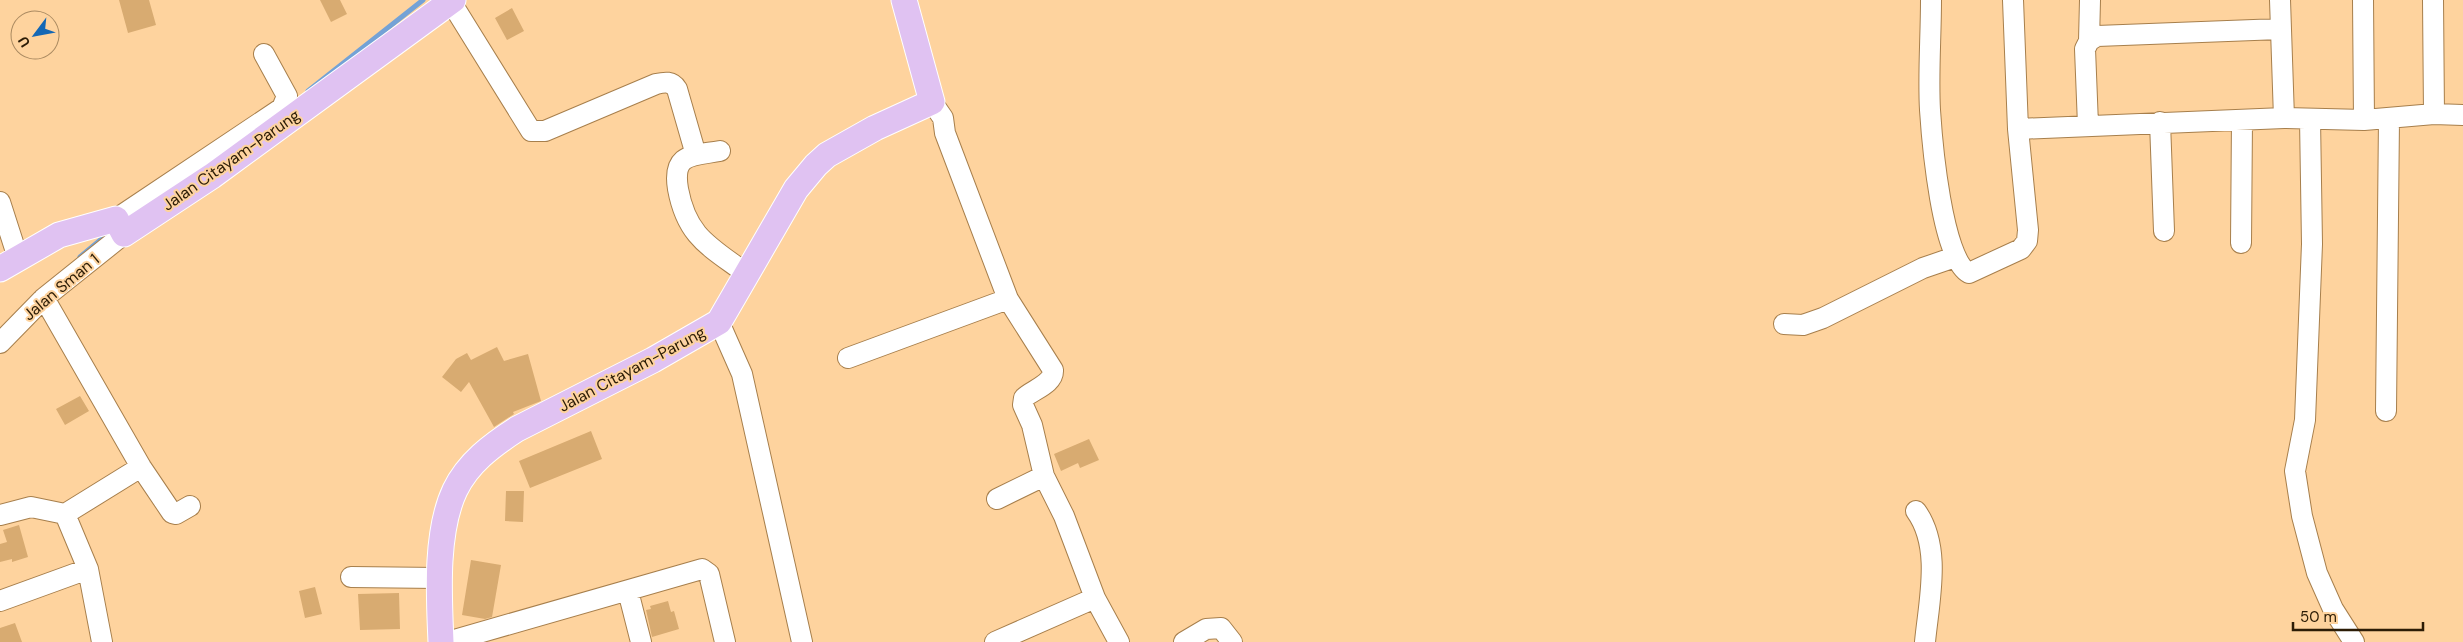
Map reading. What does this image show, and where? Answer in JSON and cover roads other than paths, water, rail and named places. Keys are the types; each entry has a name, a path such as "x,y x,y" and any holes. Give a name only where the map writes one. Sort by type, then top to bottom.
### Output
{"main road":[{"path":"904,0 932,102"},
{"name":"Jalan Citayam-Parung","path":"9,263 59,236 120,226 212,176 452,1"},
{"name":"Jalan Citayam-Parung","path":"441,642 438,578 445,523 455,490 474,463 485,452 517,429 653,360 719,322 748,275 796,189 827,155 876,128 932,102"}],"street":[{"path":"1931,0 1930,110 1942,211 1955,257 1964,270 1969,273 2021,249 2027,241 2028,230 2018,129 2013,0"},
{"path":"2088,125 2086,49 2089,41 2090,0"},
{"path":"2280,0 2284,118"},
{"path":"2363,0 2364,120"},
{"path":"2433,0 2434,114"},
{"path":"452,1 531,131 545,131 656,84 669,82 677,90 696,155"},
{"path":"2089,41 2097,36 2280,29"},
{"name":"Jalan Sman 1","path":"0,343 44,298 120,226 282,108 287,96 264,54"},
{"path":"932,102 943,118 944,133 1008,299 1053,370 1053,376 1026,396 1023,401 1032,425 1044,476 1064,516 1095,598 1119,642"},
{"path":"2018,129 2284,118 2364,120 2434,114 2463,115"},
{"path":"2310,119 2312,244 2305,420 2295,471 2302,516 2317,573 2333,609 2354,642"},
{"path":"2386,411 2390,119"},
{"path":"2241,243 2242,120"},
{"path":"2160,122 2164,231"},
{"path":"720,151 686,158 678,166 676,172 687,221 702,241 748,275"},
{"path":"0,202 9,263"},
{"path":"1784,324 1803,325 1823,318 1923,268 1955,257"},
{"path":"44,298 141,468 172,513 176,514 190,506"},
{"path":"848,358 1008,299"},
{"path":"719,322 742,374 802,642"},
{"path":"0,514 31,508 65,514 141,468"},
{"path":"997,499 1044,476"},
{"path":"1916,511 1925,524 1932,552 1925,642"},
{"path":"65,514 88,569 102,642"},
{"path":"0,601 88,569"},
{"path":"447,642 693,571 706,570 725,642"},
{"path":"351,577 438,578"},
{"path":"628,591 641,642"},
{"path":"995,642 1095,598"},
{"path":"1184,642 1206,629 1214,627 1221,628 1232,642"}],"waterway":[{"path":"308,91 423,0"},
{"path":"80,257 110,232"}]}
